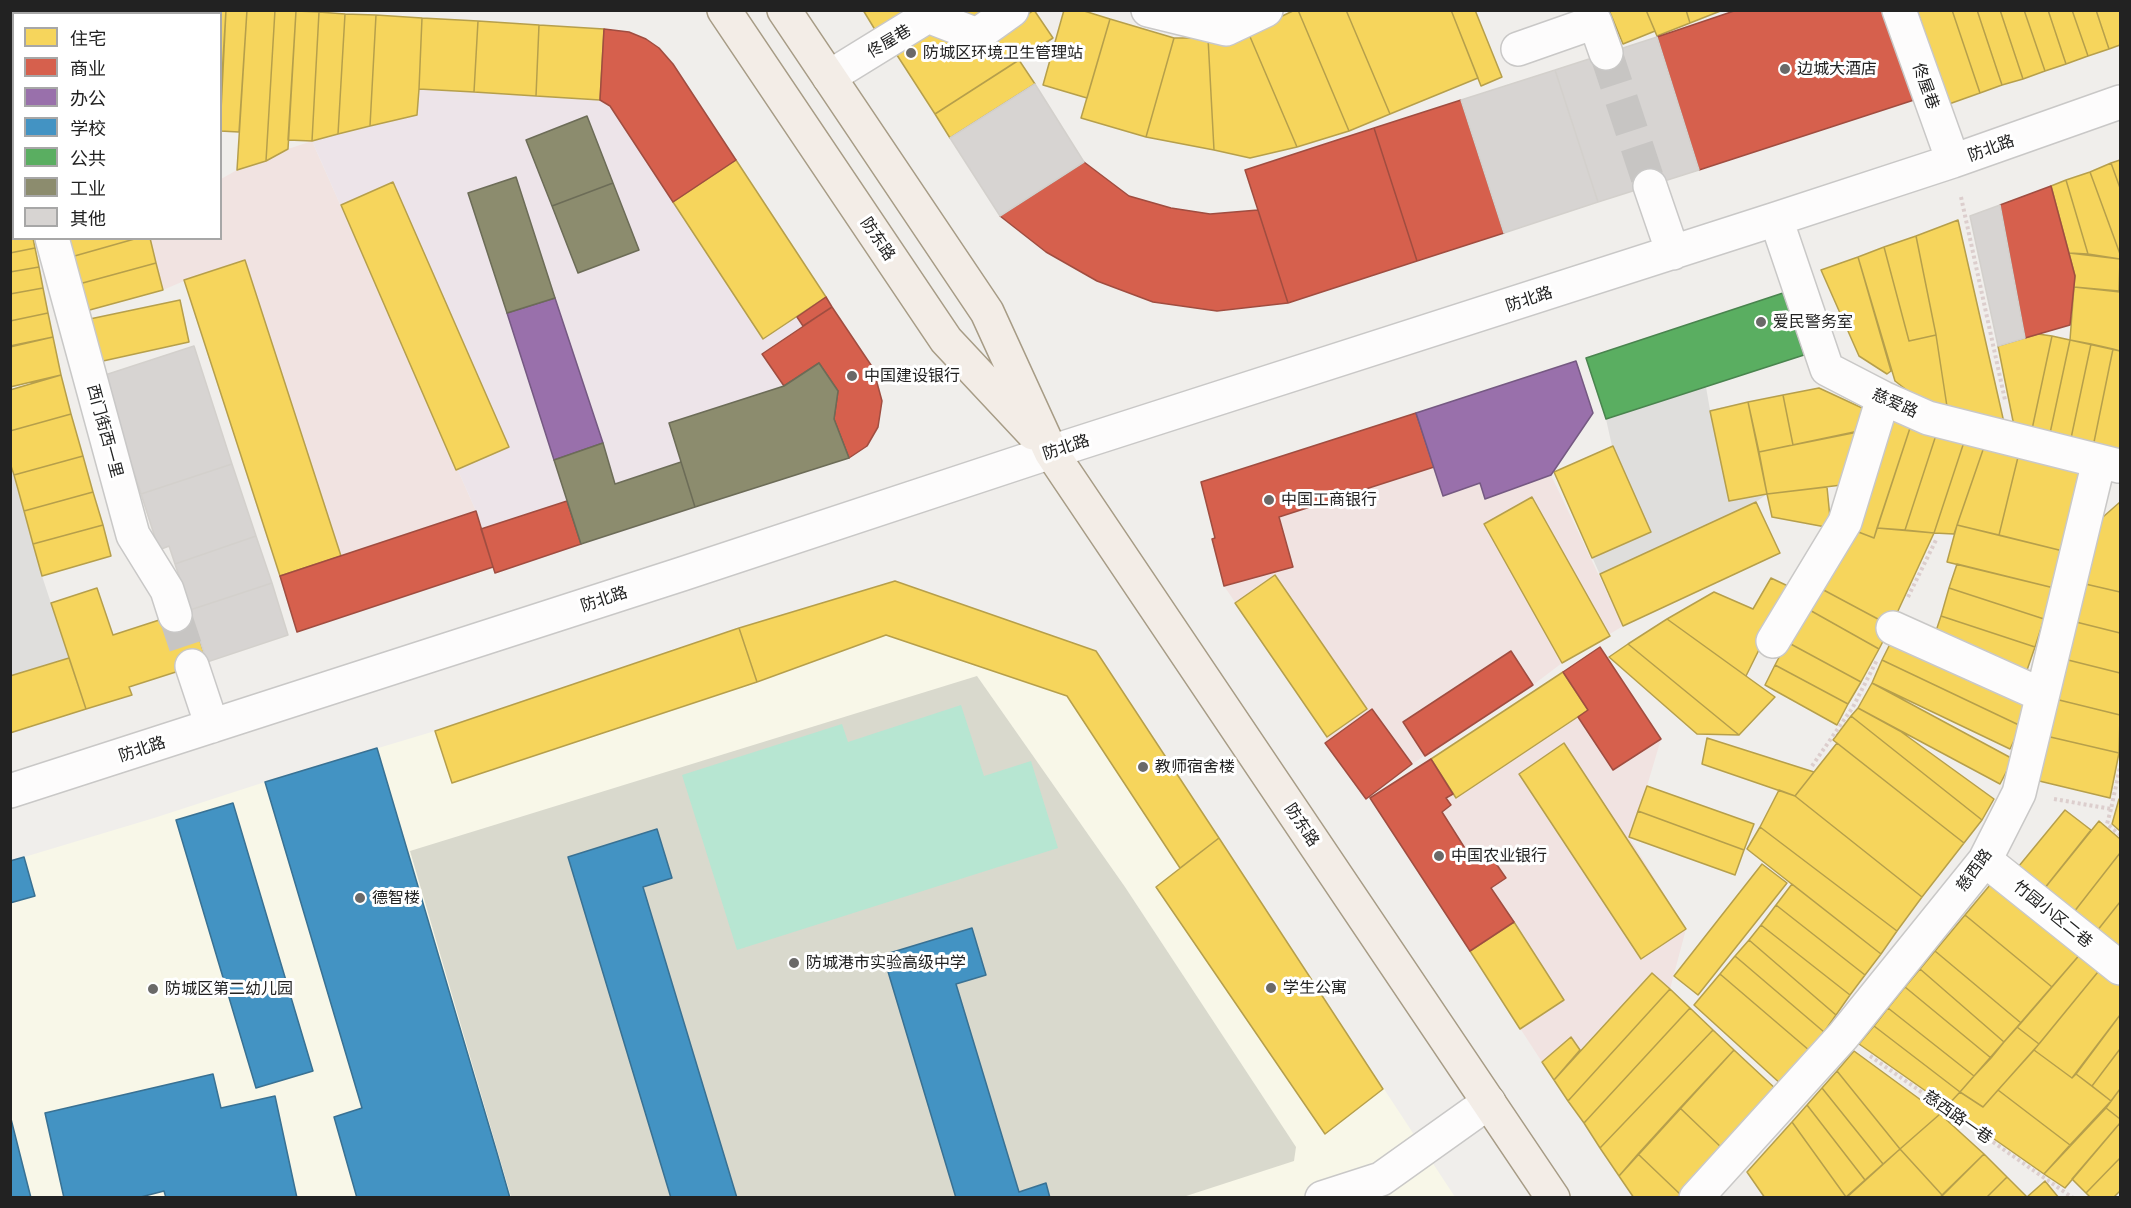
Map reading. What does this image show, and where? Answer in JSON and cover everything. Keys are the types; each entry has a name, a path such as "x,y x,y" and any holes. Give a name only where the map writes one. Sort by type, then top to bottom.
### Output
{"main road":[{"name":"防东路","path":"724,10 946,340 1051,452 1553,1197"},
{"name":"防东路","path":"784,10 987,312 1051,452"}],"street":[{"name":"佟屋巷","path":"829,77 928,16 977,36 1012,10"},
{"path":"1148,10 1226,29 1266,10"},
{"name":"佟屋巷","path":"1899,10 1953,161"},
{"path":"1518,49 1595,21 1606,53"},
{"name":"防北路","path":"10,791 1051,452 1673,253 1953,161 2121,102"},
{"path":"1650,186 1673,253"},
{"name":"慈爱路","path":"1776,219 1827,369 1928,418 2110,464"},
{"name":"西门街西一里","path":"53,240 133,535 167,590 175,615"},
{"path":"1773,641 1845,522 1883,398"},
{"name":"慈西路","path":"1695,1197 1843,1036 1985,860 2019,793 2042,695 2110,464"},
{"path":"1893,628 2042,695"},
{"path":"192,666 212,726"},
{"name":"竹园小区二巷","path":"1985,860 2121,968"},
{"path":"1322,1197 1381,1179 1489,1102"}],"path":[{"path":"1953,161 2013,439"},
{"path":"2121,767 2107,824 2121,835"},
{"path":"2019,793 2111,809"},
{"name":"慈西路一巷","path":"1843,1036 2073,1197"}],"shaded area":[{"path":"419,89 600,100 610,106 673,202 736,160 832,307 763,354 784,386 819,363 834,419 849,458 495,573 476,511 312,141 417,115"},
{"path":"312,141 476,511 493,567 297,632 184,281 163,290 150,240 222,240 222,178 237,170 266,161 288,149"},
{"path":"1706,387 1710,410 1748,402 1767,494 1756,502 1780,553 1623,626 1554,472 1612,446 1606,419"},
{"path":"1416,413 1443,496 1480,483 1486,499 1551,475 1623,626 1562,663 1533,685 1412,764 1366,799 1325,743 1327,737 1224,586 1201,482"},
{"path":"10,463 42,576 86,709 11,733"},
{"name":"防城港市实验高级中学","path":"895,581 1096,651 1455,1197 11,1198 11,861 435,731 739,628"},
{"path":"1600,647 1661,739 1629,837 1686,929 1670,989 1651,973 1580,1050 1571,1037 1542,1062 1370,798"},
{"name":"防城港市实验高级中学","path":"977,676 1125,887 1296,1147 1294,1161 1180,1198 511,1197 410,851"}],"green space":[{"path":"961,705 984,776 1031,761 1058,848 737,950 682,775 842,724 848,742"}],"building: 住宅":[{"path":"32,10 78,10 78,12 31,12"},
{"path":"78,10 132,10 132,12 78,12"},
{"path":"132,10 152,10 152,12 132,12"},
{"path":"152,10 177,10 177,12 152,12"},
{"path":"177,10 202,10 202,12 177,12"},
{"path":"202,10 226,10 222,75 222,12 202,12"},
{"path":"226,10 247,10 239,132 222,131"},
{"path":"247,10 275,10 266,161 237,170"},
{"path":"275,10 296,11 288,149 266,161"},
{"path":"863,10 910,10 877,33"},
{"path":"949,10 988,10 984,23"},
{"path":"1034,10 1053,38 935,114 895,52 937,25 959,59"},
{"path":"1064,10 1081,10 1110,19 1087,98 1043,85"},
{"path":"1298,10 1349,131 1297,147 1248,32"},
{"path":"1298,10 1346,10 1390,114 1349,131"},
{"path":"1346,10 1451,10 1478,78 1390,114"},
{"path":"1451,10 1475,10 1502,77 1481,86"},
{"path":"1609,10 1646,10 1655,31 1623,44"},
{"path":"1646,10 1686,10 1690,23 1657,36"},
{"path":"1686,10 1723,10 1690,23"},
{"path":"1917,10 1952,10 1980,93 1949,104"},
{"path":"1952,10 1977,10 2002,85 1980,93"},
{"path":"1977,10 2000,10 2023,79 2002,85"},
{"path":"2000,10 2024,10 2045,71 2023,79"},
{"path":"2024,10 2048,10 2066,64 2045,71"},
{"path":"2048,10 2072,10 2088,56 2066,64"},
{"path":"2072,10 2096,10 2109,49 2088,56"},
{"path":"2096,10 2120,10 2120,45 2109,49"},
{"path":"296,11 319,12 312,141 288,140"},
{"path":"319,12 345,14 338,134 312,141"},
{"path":"345,14 376,15 370,126 338,134"},
{"path":"376,15 422,18 419,89 417,115 370,126"},
{"path":"422,18 478,21 474,92 419,89"},
{"path":"1110,19 1174,38 1146,137 1081,118"},
{"path":"478,21 539,25 536,96 474,92"},
{"path":"539,25 604,29 600,100 536,96"},
{"path":"1248,32 1297,147 1250,158 1214,150 1208,38"},
{"path":"1174,38 1208,38 1214,150 1146,137"},
{"path":"1019,60 1035,84 950,138 935,114"},
{"path":"10,88 12,114 10,114"},
{"path":"10,114 12,114 12,140 10,140"},
{"path":"10,140 12,140 12,160 10,160"},
{"path":"10,160 12,160 12,204 10,204"},
{"path":"736,160 826,297 763,339 673,202"},
{"path":"2120,160 2120,188 2111,163"},
{"path":"2111,163 2120,188 2120,254 2090,172"},
{"path":"2090,172 2120,259 2088,254 2066,180"},
{"path":"2066,180 2088,254 2069,253 2051,186"},
{"path":"393,182 509,447 456,470 341,205"},
{"path":"10,204 12,204 12,232 10,232"},
{"path":"1958,220 2005,427 1948,413 1936,335 1916,236"},
{"path":"10,232 12,232 12,240 33,240 35,248 10,253"},
{"path":"1916,236 1936,335 1909,341 1884,247"},
{"path":"67,240 131,240 71,257"},
{"path":"131,240 150,240 156,263 79,284 71,257"},
{"path":"1884,247 1909,341 1936,335 1948,413 1921,401 1895,381 1858,257"},
{"path":"35,248 39,267 10,272 10,253"},
{"path":"2069,253 2120,259 2119,291 2074,287 2075,276"},
{"path":"1858,257 1891,371 1887,374 1859,356 1821,270"},
{"path":"245,260 341,556 280,576 184,280"},
{"path":"156,263 163,290 86,311 79,284"},
{"path":"39,267 43,288 10,294 10,272"},
{"path":"2074,287 2120,292 2120,351 2070,340"},
{"path":"43,288 48,313 10,321 10,294"},
{"path":"180,300 189,342 94,363 85,320"},
{"path":"48,313 53,337 10,346 10,321"},
{"path":"2038,334 2052,336 2031,434 2015,431 1998,346"},
{"path":"2052,336 2070,340 2049,438 2031,434"},
{"path":"53,337 61,375 10,387 10,347"},
{"path":"2070,340 2091,344 2070,443 2049,438"},
{"path":"2091,344 2113,349 2093,447 2070,443"},
{"path":"2113,349 2120,351 2120,453 2093,447"},
{"path":"61,375 71,414 10,431 10,390"},
{"path":"1819,388 1873,413 1868,430 1793,445 1783,395"},
{"path":"1783,395 1793,445 1759,452 1748,402"},
{"path":"1748,402 1767,494 1729,501 1710,411"},
{"path":"71,414 83,456 14,475 10,463 10,431"},
{"path":"1885,417 1911,425 1874,538 1848,528"},
{"path":"1911,425 1937,432 1905,530 1877,528"},
{"path":"1854,432 1859,457 1846,461 1850,484 1767,494 1759,452"},
{"path":"1937,432 1965,439 1934,533 1905,530"},
{"path":"1965,439 1985,444 1954,534 1934,533"},
{"path":"1985,444 2019,453 1999,535 1957,525"},
{"path":"1613,446 1651,532 1592,558 1554,472"},
{"path":"2019,453 2083,468 2063,551 1999,535"},
{"path":"83,456 93,492 24,511 14,475"},
{"path":"1827,487 1831,528 1772,517 1767,494"},
{"path":"93,492 103,525 33,544 24,511"},
{"path":"1532,497 1610,636 1562,663 1484,524"},
{"path":"1756,502 1780,553 1623,626 1600,574"},
{"path":"2120,502 2120,592 2081,583 2095,524"},
{"path":"103,525 111,556 42,576 33,544"},
{"path":"1957,525 2063,551 2054,588 1947,562"},
{"path":"1848,528 1874,538 1877,528 1934,533 1891,626 1818,587"},
{"path":"1957,564 2054,588 2044,619 1949,588"},
{"path":"1275,575 1367,709 1327,737 1235,603"},
{"path":"1771,578 1790,587 1746,676 1667,619 1714,592 1753,609"},
{"name":"教师宿舍楼","path":"895,581 1096,651 1219,838 1180,868 1067,696 886,635 757,682 739,628"},
{"path":"2081,583 2120,592 2120,633 2072,621"},
{"path":"1818,587 1891,626 1879,649 1806,608"},
{"path":"97,588 113,635 190,610 207,662 129,687 132,695 86,709 51,603"},
{"path":"1949,588 2044,619 2035,647 1941,616"},
{"path":"1806,608 1879,649 1861,682 1787,642"},
{"path":"1941,616 2035,647 2026,673 1932,643"},
{"path":"1667,619 1775,697 1739,735 1628,644"},
{"path":"2072,621 2120,633 2120,673 2064,659"},
{"path":"739,628 757,682 452,783 435,731"},
{"path":"1896,632 2034,697 2021,726 1882,660"},
{"path":"1787,642 1861,682 1848,704 1775,665"},
{"path":"1628,644 1739,735 1697,734 1609,657"},
{"path":"69,658 86,709 10,733 10,676"},
{"path":"2064,659 2120,673 2120,715 2055,699"},
{"path":"1882,660 2021,726 2010,749 1872,683"},
{"path":"1775,665 1848,704 1837,725 1765,685"},
{"path":"1563,672 1588,710 1456,798 1431,759"},
{"path":"1872,683 2013,759 2000,784 1858,708"},
{"path":"2055,699 2120,715 2119,753 2046,736"},
{"path":"1858,708 1900,731 1994,799 1982,820 1851,716"},
{"path":"1851,716 1982,820 1964,843 1833,740"},
{"path":"2046,736 2119,753 2110,798 2035,780"},
{"path":"1707,738 1814,772 1795,796 1702,764"},
{"path":"1564,743 1686,929 1641,959 1519,774"},
{"path":"1837,743 1964,843 1922,897 1795,796"},
{"path":"1647,786 1754,824 1744,850 1638,811"},
{"path":"1779,790 1795,796 1922,897 1897,931 1760,827"},
{"path":"2120,799 2120,831 2112,824"},
{"path":"2065,810 2091,830 2040,894 2014,872"},
{"path":"1638,811 1744,850 1735,875 1629,837"},
{"path":"2099,821 2120,839 2120,853 2070,917 2040,894"},
{"path":"1760,827 1897,931 1881,954 1747,849"},
{"name":"学生公寓","path":"1219,838 1383,1089 1325,1134 1156,887"},
{"path":"2120,853 2120,902 2093,936 2070,917"},
{"path":"1762,864 1787,883 1698,995 1674,976"},
{"path":"1995,879 2082,952 2052,987 1965,915"},
{"path":"1792,884 1881,954 1865,975 1776,905"},
{"path":"2120,902 2120,958 2093,936"},
{"path":"1776,905 1865,975 1850,995 1761,925"},
{"path":"1965,915 2052,987 2021,1023 1935,951"},
{"path":"1514,922 1564,1000 1520,1029 1470,951"},
{"path":"1761,925 1850,995 1836,1015 1749,940"},
{"path":"1749,940 1836,1015 1824,1032 1735,956"},
{"path":"1935,951 2021,1023 2004,1042 1920,969"},
{"path":"2082,952 2102,967 2039,1044 2017,1027"},
{"path":"1735,956 1824,1032 1810,1051 1720,974"},
{"path":"2102,967 2120,982 2120,1015 2072,1078 2034,1050"},
{"path":"1920,969 2004,1042 1991,1058 1905,987"},
{"path":"1652,973 1670,989 1568,1101 1554,1080"},
{"path":"1720,974 1810,1051 1782,1085 1694,1005"},
{"path":"1905,987 1991,1058 1974,1076 1888,1008"},
{"path":"1670,989 1690,1008 1584,1123 1568,1101"},
{"path":"1690,1008 1713,1030 1600,1148 1584,1123"},
{"path":"1888,1008 1974,1076 1960,1092 1874,1026"},
{"path":"2120,1015 2120,1049 2092,1086 2076,1074"},
{"path":"1874,1026 1960,1092 1947,1106 1859,1044"},
{"path":"2017,1027 2039,1044 1983,1107 1960,1092"},
{"path":"1713,1030 1734,1050 1619,1176 1600,1148"},
{"path":"1571,1037 1580,1050 1554,1080 1542,1062"},
{"path":"2120,1049 2120,1089 2111,1101 2092,1086"},
{"path":"1734,1050 1778,1091 1724,1150 1680,1108"},
{"path":"2034,1050 2072,1078 2076,1074 2111,1101 2070,1145 1998,1090"},
{"path":"1854,1051 1940,1114 1900,1149 1837,1071"},
{"path":"1837,1071 1900,1149 1883,1164 1822,1088"},
{"path":"1822,1088 1883,1164 1865,1180 1807,1105"},
{"path":"2120,1089 2120,1119 2106,1108"},
{"path":"1998,1090 2070,1145 2044,1174 1947,1106 1960,1092 1983,1107"},
{"path":"1807,1105 1865,1180 1846,1197 1792,1122"},
{"path":"1680,1108 1724,1150 1682,1196 1638,1154"},
{"path":"2106,1108 2120,1119 2120,1123 2065,1188 2044,1174"},
{"path":"1940,1114 1984,1154 1942,1195 1900,1149"},
{"path":"1792,1122 1846,1198 1765,1198 1747,1172"},
{"path":"2120,1123 2120,1158 2086,1193 2072,1179"},
{"path":"1900,1149 1942,1195 1940,1198 1846,1198"},
{"path":"1638,1154 1682,1196 1681,1198 1634,1198 1619,1176"},
{"path":"1984,1154 2007,1177 1986,1198 1940,1198"},
{"path":"2120,1158 2120,1191 2113,1198 2091,1198 2086,1193"},
{"path":"2007,1177 2027,1197 1986,1198"},
{"path":"2045,1181 2059,1198 2026,1198 2027,1197"}],"building: 商业":[{"name":"边城大酒店","path":"1737,10 1885,10 1914,100 1699,170 1657,37"},
{"path":"604,29 629,32 646,39 659,48 673,64 736,160 673,202 610,106 600,100"},
{"path":"1461,100 1504,233 1417,261 1374,128"},
{"path":"1374,128 1417,261 1288,303 1245,170"},
{"path":"1084,162 1129,196 1171,208 1210,214 1258,210 1288,303 1217,311 1153,302 1097,281 1046,252 1000,216"},
{"path":"2051,186 2075,276 2070,325 2025,338 2000,205"},
{"path":"826,297 832,307 803,326 797,317"},
{"name":"中国建设银行","path":"832,307 873,368 882,401 878,427 867,446 849,458 834,419 838,391 819,363 784,386 762,354"},
{"name":"中国工商银行","path":"1416,413 1434,467 1279,517 1293,567 1224,586 1201,482"},
{"path":"567,501 581,544 495,573 481,529"},
{"path":"476,511 493,567 297,632 280,576"},
{"path":"1600,647 1661,739 1613,770 1578,717 1588,710 1563,672"},
{"path":"1511,651 1533,685 1425,756 1403,722"},
{"path":"1372,709 1412,764 1366,799 1325,743"},
{"name":"中国农业银行","path":"1431,759 1453,794 1446,798 1451,805 1442,812 1473,861 1488,852 1506,878 1491,888 1514,922 1470,951 1370,798"}],"building: 办公":[{"path":"555,298 603,443 554,460 507,313"},
{"path":"1576,361 1593,413 1551,475 1485,499 1480,483 1443,496 1416,413"}],"building: 学校":[{"name":"德智楼","path":"377,748 510,1198 357,1198 334,1117 362,1108 265,782"},
{"path":"233,803 313,1071 256,1088 176,820"},
{"path":"657,829 672,878 643,887 737,1198 671,1198 568,857"},
{"path":"24,857 35,896 10,903 10,861"},
{"path":"972,928 986,975 956,984 1019,1192 1046,1183 1050,1198 956,1198 883,955"},
{"path":"213,1074 221,1108 275,1096 297,1198 166,1198 164,1191 137,1198 64,1198 45,1113"},
{"path":"10,1115 31,1198 10,1198"}],"building: 公共":[{"path":"1783,293 1804,355 1606,419 1586,358"}],"building: 工业":[{"path":"587,116 613,183 552,206 526,140"},
{"path":"516,177 555,298 507,313 468,193"},
{"path":"613,183 639,250 578,273 552,206"},
{"path":"819,363 838,391 834,419 849,458 695,507 669,423 784,386"},
{"path":"603,443 615,484 681,462 695,507 581,544 554,460"}],"building: 其他":[{"path":"1657,37 1699,170 1598,202 1555,70"},
{"path":"1555,70 1598,202 1504,233 1461,100"},
{"path":"1035,84 1084,162 1000,216 950,138"},
{"path":"2000,205 2025,338 1998,346 1970,216"},
{"path":"194,346 232,464 141,494 102,376"},
{"path":"232,464 256,536 175,564 169,546 159,550 141,494"},
{"path":"256,536 272,583 190,610 175,564"},
{"path":"272,583 288,635 207,662 190,610"}],"tunnel":[{"path":"1606,53 1650,186"},
{"path":"175,615 192,666"}],"place":[{"name":"防城区环境卫生管理站","path":"911,53"},
{"name":"边城大酒店","path":"1785,69"},
{"name":"爱民警务室","path":"1761,322"},
{"name":"中国建设银行","path":"852,376"},
{"name":"中国工商银行","path":"1269,500"},
{"name":"教师宿舍楼","path":"1143,767"},
{"name":"中国农业银行","path":"1439,856"},
{"name":"德智楼","path":"360,898"},
{"name":"防城港市实验高级中学","path":"794,963"},
{"name":"学生公寓","path":"1271,988"},
{"name":"防城区第二幼儿园","path":"153,989"}]}
